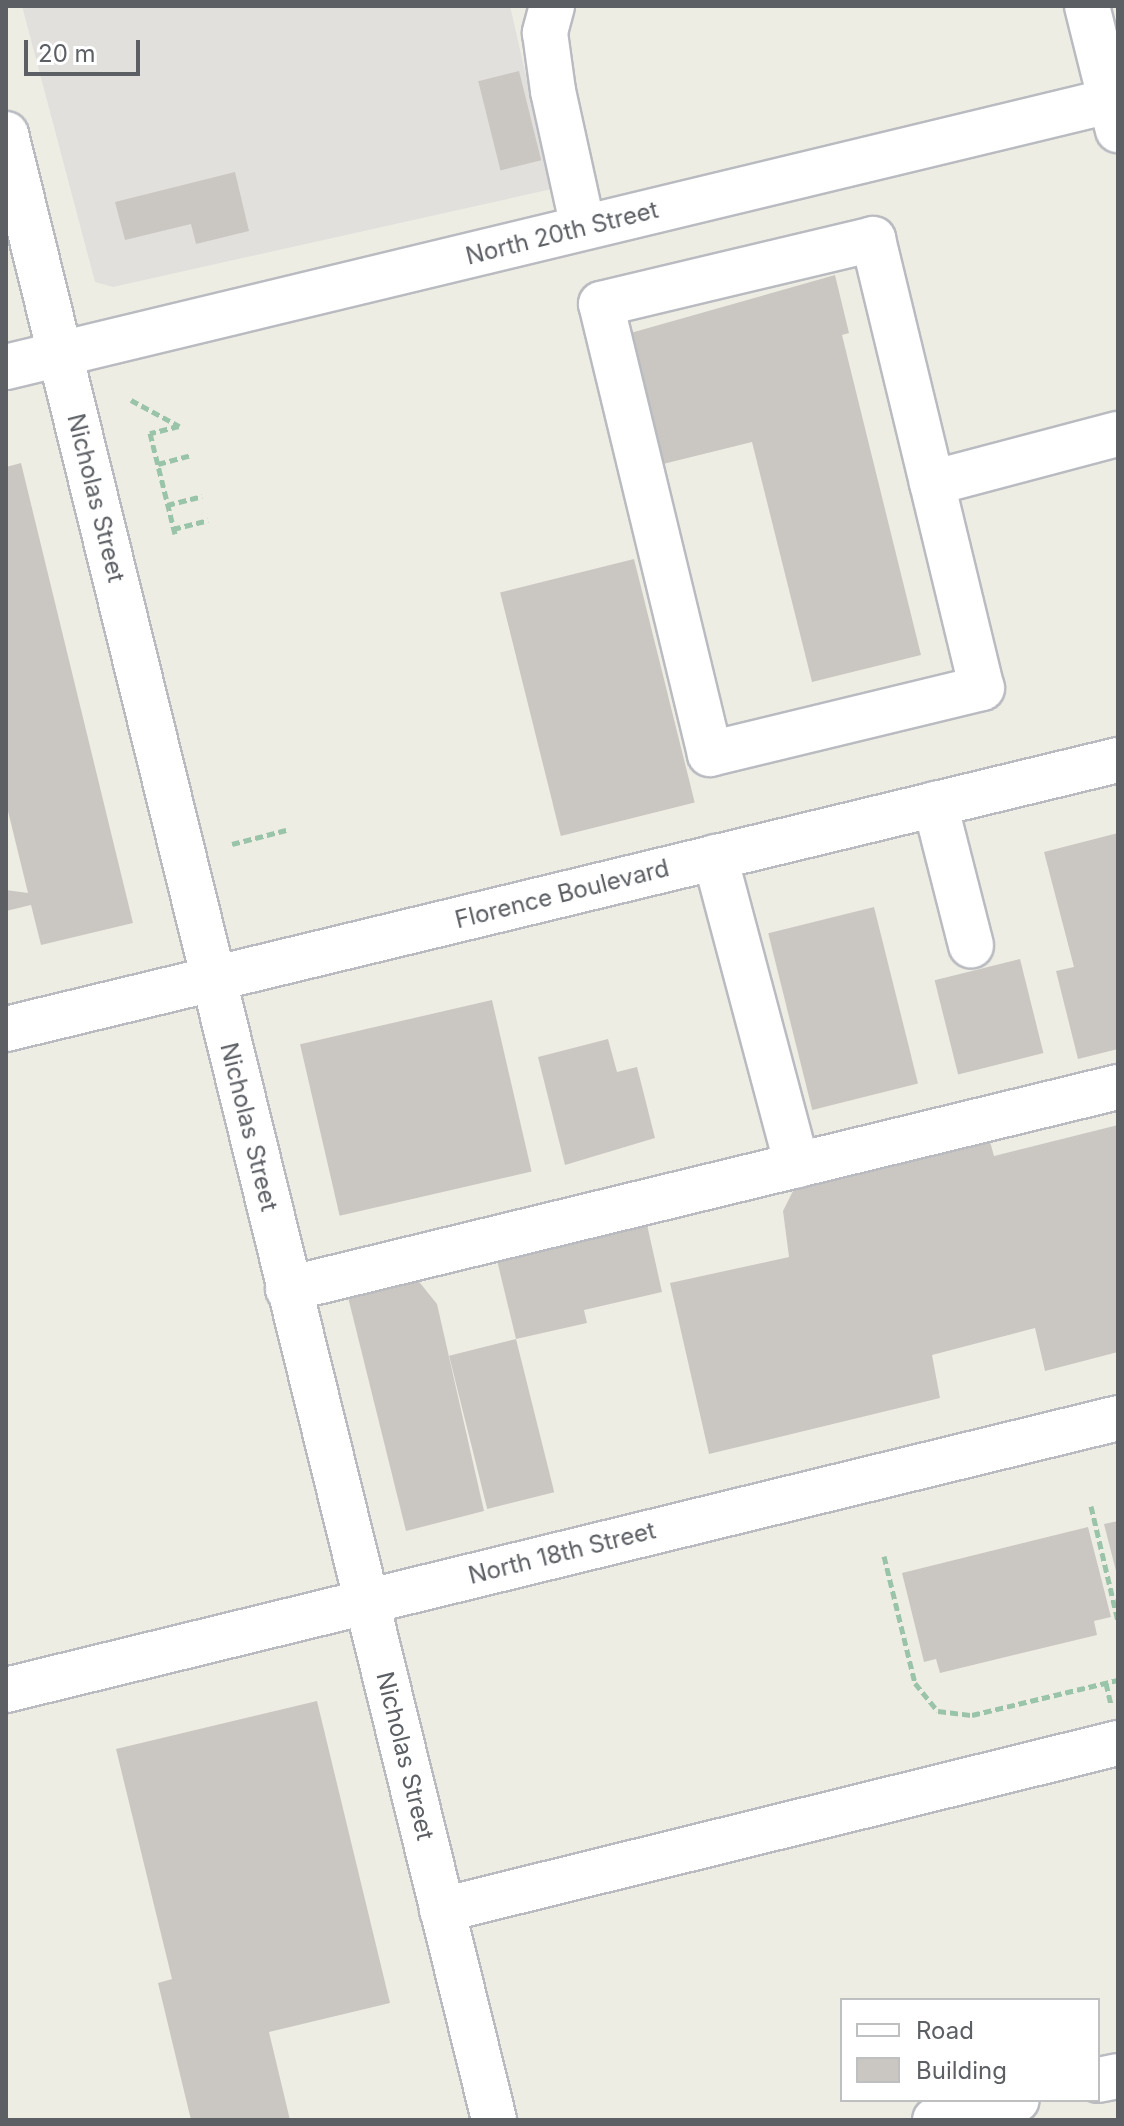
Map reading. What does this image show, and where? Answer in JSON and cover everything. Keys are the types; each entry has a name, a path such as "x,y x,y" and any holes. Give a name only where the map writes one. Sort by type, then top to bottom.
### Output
{"street":[{"path":"552,6 545,33 553,91 583,227"},
{"path":"1087,6 1116,110"},
{"name":"North 20th Street","path":"6,367 583,227 1116,110"},
{"name":"Nicholas Street","path":"6,134 494,2120"},
{"path":"873,239 932,483 982,688 710,754 601,304 873,239"},
{"path":"932,483 1118,434"},
{"name":"Florence Boulevard","path":"6,1029 1118,760"},
{"path":"935,804 971,945"},
{"path":"715,857 797,1165"},
{"path":"288,1289 1118,1087"},
{"name":"North 18th Street","path":"6,1690 1118,1418"},
{"path":"442,1910 1118,1743"},
{"path":"935,2120 1009,2102"}],"path":[{"path":"131,400 179,426 150,433 174,532 208,520"},
{"path":"158,464 192,455"},
{"path":"167,505 202,496"},
{"path":"232,844 286,830"},
{"path":"1091,1506 1118,1621"},
{"path":"884,1556 915,1683 938,1711 972,1715 1118,1680"}],"shaded area":[{"path":"22,6 510,6 552,189 113,287 95,282"}],"building":[{"path":"519,71 541,160 501,170 478,81"},
{"path":"235,172 249,231 196,244 191,224 125,240 115,202"},
{"path":"835,275 849,333 842,335 921,655 812,682 752,442 659,465 627,334"},
{"path":"21,463 133,923 41,945 31,905 6,911 6,890 28,893 6,803 6,467"},
{"path":"634,559 695,803 561,836 500,592"},
{"path":"1118,833 1118,1049 1078,1059 1056,971 1074,967 1044,852"},
{"path":"874,907 918,1084 812,1110 768,933"},
{"path":"1020,959 1043,1053 958,1074 935,980"},
{"path":"492,1000 532,1171 340,1216 300,1044"},
{"path":"608,1039 617,1072 637,1067 655,1138 565,1165 538,1057"},
{"path":"1118,1125 1118,1352 1045,1371 1035,1328 932,1355 940,1398 709,1454 670,1283 789,1257 783,1211 796,1185 989,1138 994,1156"},
{"path":"646,1220 662,1292 584,1310 587,1323 516,1339 495,1252"},
{"path":"412,1273 437,1304 484,1511 406,1531 346,1289"},
{"path":"516,1339 554,1492 487,1509 449,1356"},
{"path":"1118,1521 1118,1575 1117,1575 1104,1524"},
{"path":"1088,1527 1111,1617 1094,1621 1097,1635 940,1673 936,1659 924,1662 902,1573"},
{"path":"317,1701 390,2003 269,2032 290,2120 191,2120 158,1983 172,1979 116,1749"}]}
